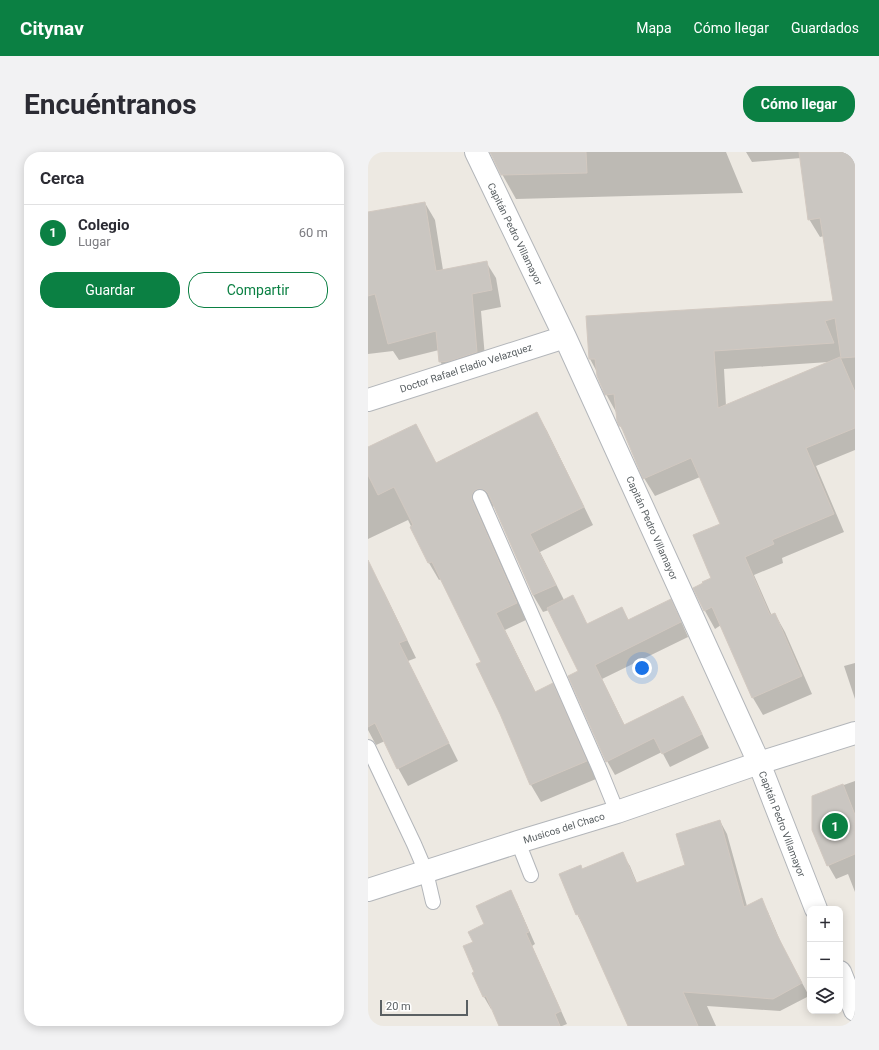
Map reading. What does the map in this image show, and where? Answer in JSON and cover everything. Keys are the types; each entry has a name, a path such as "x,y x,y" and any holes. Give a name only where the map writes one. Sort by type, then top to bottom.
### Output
{"street":[{"name":"Capitán Pedro Villamayor","path":"476,152 565,336 759,763 815,906"},
{"name":"Doctor Rafael Eladio Velazquez","path":"368,400 565,336"},
{"name":"Musicos del Chaco","path":"368,890 617,812 759,763 855,733"},
{"path":"842,978 855,1010"}],"lane":[{"path":"480,497 617,812"},
{"path":"368,747 426,872 433,902"},
{"path":"518,842 531,874"}],"building":[{"path":"490,152 586,152 587,173 501,175"},
{"path":"799,152 855,152 855,357 841,358 835,318 825,321 834,343 714,351 718,408 840,357 855,392 855,428 806,448 834,514 772,540 774,544 745,557 770,615 775,613 802,676 752,698 712,607 704,611 693,588 711,578 693,535 720,524 691,458 643,479 621,426 619,426 617,421 614,394 605,395 597,376 595,359 589,359 586,316 833,301 820,218 808,220"},
{"path":"425,202 436,271 487,261 492,290 472,294 477,352 450,361 439,362 436,331 388,344 375,294 368,296 368,212"},
{"path":"537,412 584,507 530,534 556,585 533,595 488,493 485,490 477,489 473,492 472,496 472,500 517,603 496,613 535,692 553,683 587,761 530,785 500,714 476,664 481,662 432,562 428,563 410,527 413,525 394,487 378,495 368,475 368,447 416,424 436,463"},
{"path":"368,560 407,640 399,643 449,743 397,769 375,723 368,727"},
{"path":"573,595 587,624 622,607 628,620 671,599 681,622 595,665 624,725 683,696 702,734 662,754 654,738 606,762 568,676 578,671 547,608"},
{"path":"843,784 855,815 855,854 827,866 812,830 812,796"},
{"path":"720,820 744,907 762,898 775,931 802,983 773,999 683,992 698,1026 628,1026 578,914 576,915 559,874 581,865 582,869 623,852 636,883 685,865 676,834"},
{"path":"511,890 529,932 526,933 561,1011 555,1014 560,1026 499,1026 486,996 483,997 472,973 474,972 463,946 473,942 468,932 484,924 476,906"}],"place":[{"name":"Colegio","path":"835,826"}]}
